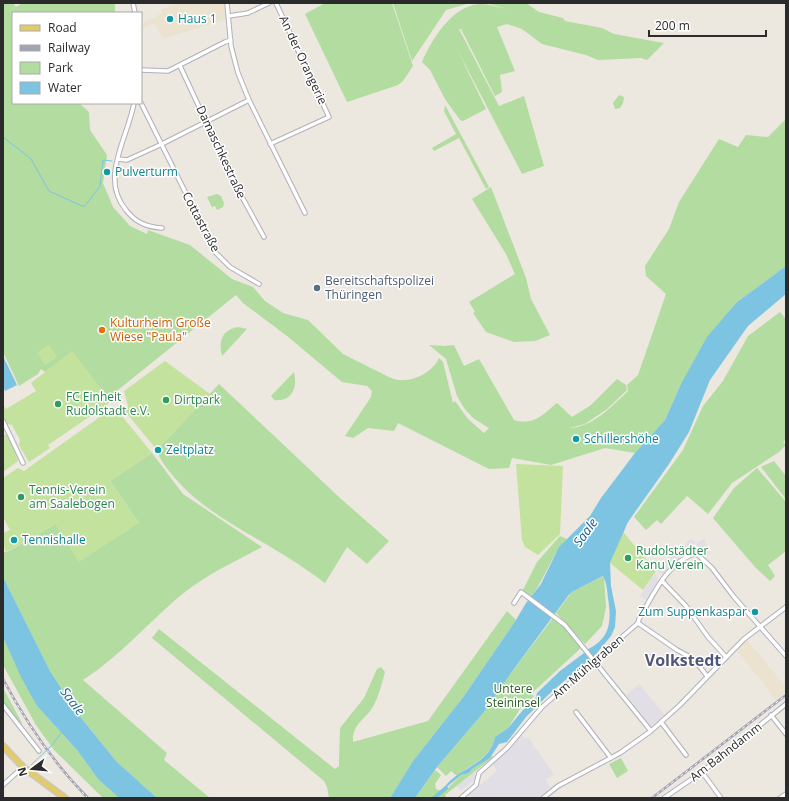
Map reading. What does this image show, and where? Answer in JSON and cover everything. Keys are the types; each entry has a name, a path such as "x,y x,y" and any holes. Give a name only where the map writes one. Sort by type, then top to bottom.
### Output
{"main road":[{"path":"3,746 23,767 65,798"}],"street":[{"path":"227,3 234,61 249,100 305,213"},
{"name":"An der Orangerie","path":"229,16 248,12 269,3"},
{"name":"An der Orangerie","path":"270,144 329,116 276,3"},
{"path":"142,70 168,71 231,40"},
{"name":"Damaschkestraße","path":"180,66 236,186 264,237"},
{"path":"118,159 127,160 249,100"},
{"path":"134,104 113,182 121,205 130,215 148,227 162,228"},
{"name":"Cottastraße","path":"142,104 214,252 230,267 259,284"},
{"path":"3,421 23,463"},
{"name":"Am Mühlgraben","path":"461,798 476,785 480,773 507,748 542,707 594,658 638,623 670,569 680,562 696,553 712,568 734,597 761,626"},
{"path":"662,581 686,606 708,637 726,657"},
{"path":"514,603 523,594 565,625 594,658 651,731"},
{"path":"542,798 558,786 612,758 651,731 726,657 761,626 786,607"},
{"path":"638,623 677,650 694,659 707,676"},
{"path":"761,626 786,656"},
{"path":"3,704 39,751"},
{"name":"Am Bahndamm","path":"664,798 702,772 786,704"},
{"path":"576,712 612,758"},
{"path":"772,715 786,734"},
{"path":"661,722 686,756"},
{"path":"3,785 23,767"},
{"path":"702,772 721,798"},
{"path":"780,798 786,794"}],"shaded area":[{"path":"180,3 224,3 227,19 163,39 154,23 143,29 142,24 162,13 161,9"},
{"path":"691,538 695,542 693,551 676,563 664,575 657,571 659,565 686,544"},
{"path":"705,539 709,554 707,557 697,548 697,542"},
{"path":"655,573 659,581 648,601 640,596"},
{"path":"747,640 786,687 786,692 776,700 737,650"},
{"path":"639,684 665,715 650,727 626,695"},
{"path":"521,734 526,739 528,737 554,775 546,779 550,788 537,798 471,798 468,795 497,771 492,763"},
{"path":"473,772 477,778 460,791 456,786"}],"green space":[{"path":"3,3 13,3 16,7 23,3 115,3 115,12 12,12 12,104 80,104 89,112 90,130 107,155 103,183 113,207 130,226 147,234 148,230 190,245 232,279 253,287 265,301 283,313 308,320 343,354 391,378 405,380 419,377 431,369 439,358 443,362 453,403 455,401 468,419 484,433 489,428 473,418 464,408 457,396 446,359 429,345 454,345 464,366 479,359 514,420 527,422 542,415 557,403 572,417 591,405 617,379 626,385 627,390 607,409 585,424 569,428 577,427 586,424 594,420 601,415 628,391 627,385 638,375 666,294 646,276 645,266 669,229 679,202 719,139 738,147 746,135 768,137 786,119 786,266 737,302 681,384 665,420 635,453 605,448 551,465 512,458 509,468 489,469 398,423 394,431 368,428 353,438 345,436 371,397 372,391 367,386 342,382 287,336 243,303 236,295 108,398 72,352 45,372 41,369 38,374 19,386 3,352"},
{"path":"325,3 392,3 413,66 403,81 398,85 347,102 305,14"},
{"path":"393,3 470,3 446,10 412,61"},
{"path":"486,3 526,3 539,12 563,18 565,21 602,28 614,34 664,43 647,60 641,58 598,60 586,55 542,44 522,29 507,24 497,27 515,71 500,75 502,92 495,96 461,29 459,29 499,106 524,96 544,166 522,174 456,47 486,109 463,121 460,120 445,99 430,70 422,62 430,45 442,28 456,13 464,8 481,4 507,9"},
{"path":"619,95 624,97 623,103 620,108 615,109 613,103"},
{"path":"445,105 489,187 486,189 459,138 434,151 432,148 456,134 444,111"},
{"path":"491,187 526,278 531,299 550,335 535,341 514,342 486,332 473,313 475,312 469,302 515,274 506,254 472,199"},
{"path":"217,194 221,196 224,203 223,207 217,210 215,206 212,207 207,197"},
{"path":"780,312 786,319 786,439 783,442 786,445 779,452 732,483 708,514 687,496 661,524 657,520 646,530 634,517 683,450 703,406 723,381 748,336"},
{"path":"238,327 247,329 222,356 222,337 228,331"},
{"path":"49,345 57,357 45,365 37,353"},
{"path":"72,351 110,400 108,404 48,445 50,448 29,462 19,445 20,440 12,425 7,424 3,416 3,405 6,409 36,391 31,383"},
{"name":"Dirtpark","path":"165,361 210,394 157,450 124,410 128,406 124,391"},
{"path":"294,372 295,383 292,393 285,399 274,400 271,396"},
{"path":"219,384 340,498 389,541 367,564 347,547 325,583 292,560 209,509 181,485 169,471 160,458 157,450"},
{"path":"111,409 117,410 152,453 110,481 139,523 79,562 55,524 6,552 3,544 3,533 10,530 3,517 3,478 18,468 24,471"},
{"path":"8,433 18,461 3,472 3,436"},
{"path":"152,453 183,494 262,547 194,585 172,603 123,649 83,680 167,753 164,760 210,798 157,798 116,761 78,714 50,671 3,577 3,552 7,552 55,524 139,523 110,481"},
{"path":"774,461 786,476 785,498 761,467"},
{"path":"516,464 563,466 560,534 538,555 525,547 522,540"},
{"path":"757,468 786,502 786,551 768,565 775,576 770,581 755,567 713,518 734,488"},
{"name":"Rudolstädter Kanu Verein","path":"623,532 656,571 643,590 610,563"},
{"path":"560,536 567,539 561,545 536,590 531,597 522,592 537,562"},
{"path":"604,576 606,607 602,626 585,644 556,613 572,592"},
{"path":"507,611 516,620 464,696 413,761 390,798 329,798 324,781 152,638 159,629 335,769 339,766 340,728 364,698 377,669 381,667 385,672 379,693 371,710 357,726 353,736 353,742 428,721"},
{"name":"Untere Steininsel","path":"553,618 564,626 582,647 531,694 534,696 520,709 508,728 495,737 493,744 485,756 457,776 451,771 446,776 437,767 484,712 511,673"},
{"path":"3,637 37,706 77,750 98,779 119,798 103,798 54,750 36,725 3,665"},
{"path":"3,688 22,723 20,724 3,703"},
{"path":"492,756 493,757 445,795 447,798 415,798 435,770 441,775 435,784 436,789 444,792 461,775 469,773 472,769"},
{"path":"621,758 628,771 617,778 609,764"}],"water":[{"name":"Saale","path":"786,266 786,294 748,326 710,380 689,432 669,464 628,522 610,563 611,586 616,611 615,627 611,636 596,654 549,694 526,717 507,742 499,744 490,758 472,769 469,773 461,775 442,791 455,777 479,761 486,754 492,747 495,737 508,728 523,710 535,701 537,693 560,671 584,653 584,651 593,647 604,636 609,623 610,615 607,587 603,576 572,592 568,596 484,712 437,767 415,798 390,798 413,761 464,696 526,603 541,584 559,547 590,516 601,498 635,453 665,420 681,384 707,337 737,302"},
{"path":"3,356 17,385 5,391 3,386"},
{"path":"3,577 50,671 78,714 116,761 157,798 119,798 98,779 77,750 37,706 21,677 3,637"}],"waterway":[{"path":"3,137 31,159 49,191 82,206 85,206 100,186 103,160 112,161"},
{"path":"31,765 51,746 62,732"},
{"path":"434,798 446,788"}],"railway":[{"path":"3,679 41,742 63,771 88,798"},
{"path":"652,798 786,695"}],"place":[{"name":"Haus 1","path":"170,19"},
{"name":"Pulverturm","path":"107,172"},
{"name":"Bereitschaftspolizei Thüringen","path":"317,288"},
{"name":"Kulturheim Große Wiese \"Paula\"","path":"102,330"},
{"name":"Dirtpark","path":"166,400"},
{"name":"FC Einheit Rudolstadt e.V.","path":"58,404"},
{"name":"Schillershöhe","path":"576,439"},
{"name":"Zeltplatz","path":"158,450"},
{"name":"Tennis-Verein am Saalebogen","path":"21,497"},
{"name":"Tennishalle","path":"14,540"},
{"name":"Rudolstädter Kanu Verein","path":"628,558"},
{"name":"Zum Suppenkaspar","path":"755,612"}],"district":[{"name":"Volkstedt","path":"683,660"}]}
